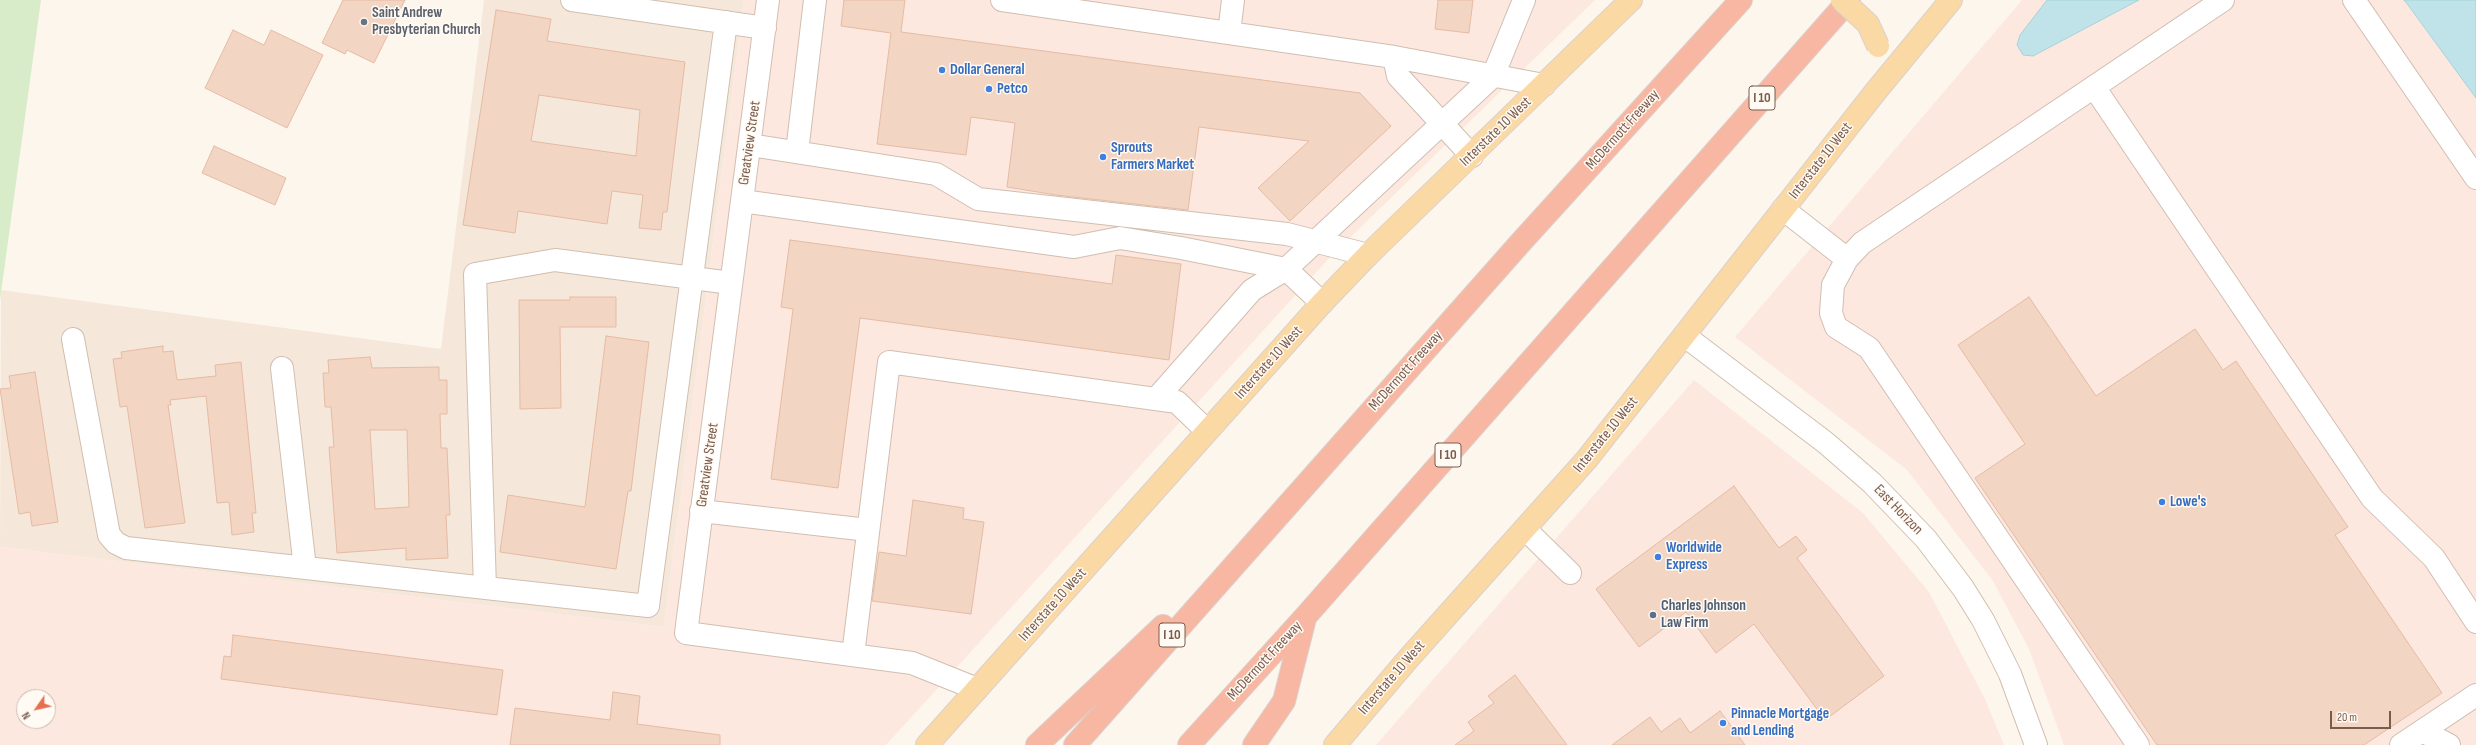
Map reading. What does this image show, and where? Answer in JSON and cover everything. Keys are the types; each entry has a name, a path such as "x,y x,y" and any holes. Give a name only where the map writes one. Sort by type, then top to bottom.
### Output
{"highway":[{"name":"McDermott Freeway","path":"1075,745 1522,241 1741,0"},
{"name":"McDermott Freeway","path":"1189,745 1305,617 1849,0"},
{"path":"1037,745 1270,525"},
{"path":"1254,745 1284,701 1305,617"}],"main road":[{"name":"Interstate 10 West","path":"926,745 1322,303 1368,255 1472,156 1631,0"},
{"path":"1842,0 1868,24 1878,46 1881,66 1876,91"},
{"name":"Interstate 10 West","path":"1335,745 1408,659 1587,459 1876,91 1951,0"}],"street":[{"path":"572,0 765,28"},
{"name":"Greatview Street","path":"768,0 686,633 912,663 977,689"},
{"path":"797,152 815,0"},
{"path":"1002,0 1394,57 1544,85"},
{"path":"1228,33 1233,0"},
{"path":"1156,399 1252,290 1286,269 1493,76 1524,0"},
{"path":"2138,745 1869,348 1836,327 1830,313 1833,285 1847,259 1862,243 2223,0"},
{"path":"2354,0 2476,178"},
{"path":"73,339 109,535 116,543 126,548 648,606 726,22"},
{"path":"1394,57 1398,76 1472,156"},
{"path":"2094,87 2372,498 2434,558 2476,622"},
{"path":"750,145 936,174 978,200 1287,234 1368,255"},
{"path":"742,201 1074,248 1120,238 1286,269 1322,303"},
{"path":"1783,209 1847,259"},
{"path":"485,588 475,274 555,260 732,283"},
{"name":"East Horizon","path":"1685,336 1826,443 1872,483 1926,539 1963,588 1982,620 2010,674 2036,745"},
{"path":"853,655 889,362 1176,402 1207,430"},
{"path":"282,368 305,568"},
{"path":"702,511 868,530"},
{"path":"1525,529 1570,573"},
{"path":"2401,745 2476,695"},
{"path":"2422,731 2449,745"}],"shaded area":[{"path":"484,0 744,0 664,627 0,547 1,290 441,349"},
{"path":"744,0 1595,0 1332,255 886,745 0,745 0,547 664,627"},
{"path":"2022,0 2476,0 2476,745 2064,745 2029,649 1993,581 1907,470 1735,337"},
{"path":"1694,380 1863,513 1929,592 1985,699 2004,745 1376,745"}],"green space":[{"path":"0,0 41,0 0,300"}],"water":[{"path":"2047,0 2139,0 2033,56 2023,55 2017,45 2020,35"},
{"path":"2404,0 2476,0 2476,98 2408,5"}],"building":[{"name":"Saint Andrew Presbyterian Church","path":"343,0 405,0 374,63 347,50 345,54 322,43"},
{"path":"844,0 905,0 901,32 1360,93 1391,126 1290,221 1258,188 1309,141 1199,127 1188,210 1056,195 1007,187 1015,123 971,117 966,155 877,144 891,33 841,26"},
{"path":"1438,0 1473,0 1469,33 1435,29"},
{"path":"496,10 551,19 547,41 685,62 667,212 663,212 661,230 639,228 643,195 612,191 607,224 518,211 515,233 463,225","holes":["539,95 640,110 636,156 531,141"]},
{"path":"233,30 264,45 271,30 323,55 287,128 205,88"},
{"path":"214,146 286,178 275,205 202,173"},
{"path":"790,240 1112,284 1116,255 1181,264 1169,360 860,318 838,488 771,479 793,309 781,307"},
{"path":"570,297 616,297 616,327 560,327 561,408 520,409 519,300 570,300"},
{"name":"Lowe's","path":"2029,297 2096,396 2195,329 2223,370 2236,361 2348,527 2335,535 2442,693 2364,745 2157,745 1975,478 2025,444 1958,345"},
{"path":"606,336 649,342 631,491 628,491 616,569 500,552 508,495 585,507"},
{"path":"163,346 163,352 173,351 177,380 216,376 215,365 241,362 256,513 252,513 254,532 232,535 229,502 217,503 206,396 170,400 171,405 168,405 185,523 145,528 127,406 120,407 113,359 122,358 121,352"},
{"path":"370,357 372,368 439,367 439,380 447,380 447,414 440,414 441,448 447,448 450,515 446,515 448,558 406,560 406,548 337,553 329,447 334,447 331,407 325,407 323,373 329,373 328,360","holes":["370,430 407,430 409,507 375,509"]},
{"path":"35,372 58,522 32,526 30,512 19,514 0,389 11,388 9,376"},
{"path":"1734,486 1779,548 1796,536 1807,550 1797,558 1884,676 1825,720 1754,624 1716,653 1686,612 1639,647 1596,589"},
{"path":"913,500 964,508 963,519 984,522 971,614 872,601 879,552 906,556"},
{"path":"233,635 503,670 497,715 221,679 224,656 231,657"},
{"path":"1515,675 1567,745 1455,745 1474,731 1468,722 1494,703 1488,696"},
{"path":"613,692 640,696 637,724 720,735 720,745 510,745 515,708 610,720"},
{"path":"1720,711 1745,745 1612,745 1650,717 1661,732 1680,718 1690,733"}],"place":[{"name":"Saint Andrew Presbyterian Church","path":"364,22"},
{"name":"Dollar General","path":"942,70"},
{"name":"Petco","path":"989,89"},
{"name":"Sprouts Farmers Market","path":"1103,157"},
{"name":"Lowe's","path":"2162,502"},
{"name":"Worldwide Express","path":"1658,557"},
{"name":"Charles Johnson Law Firm","path":"1653,615"},
{"name":"Pinnacle Mortgage and Lending","path":"1723,723"}]}
